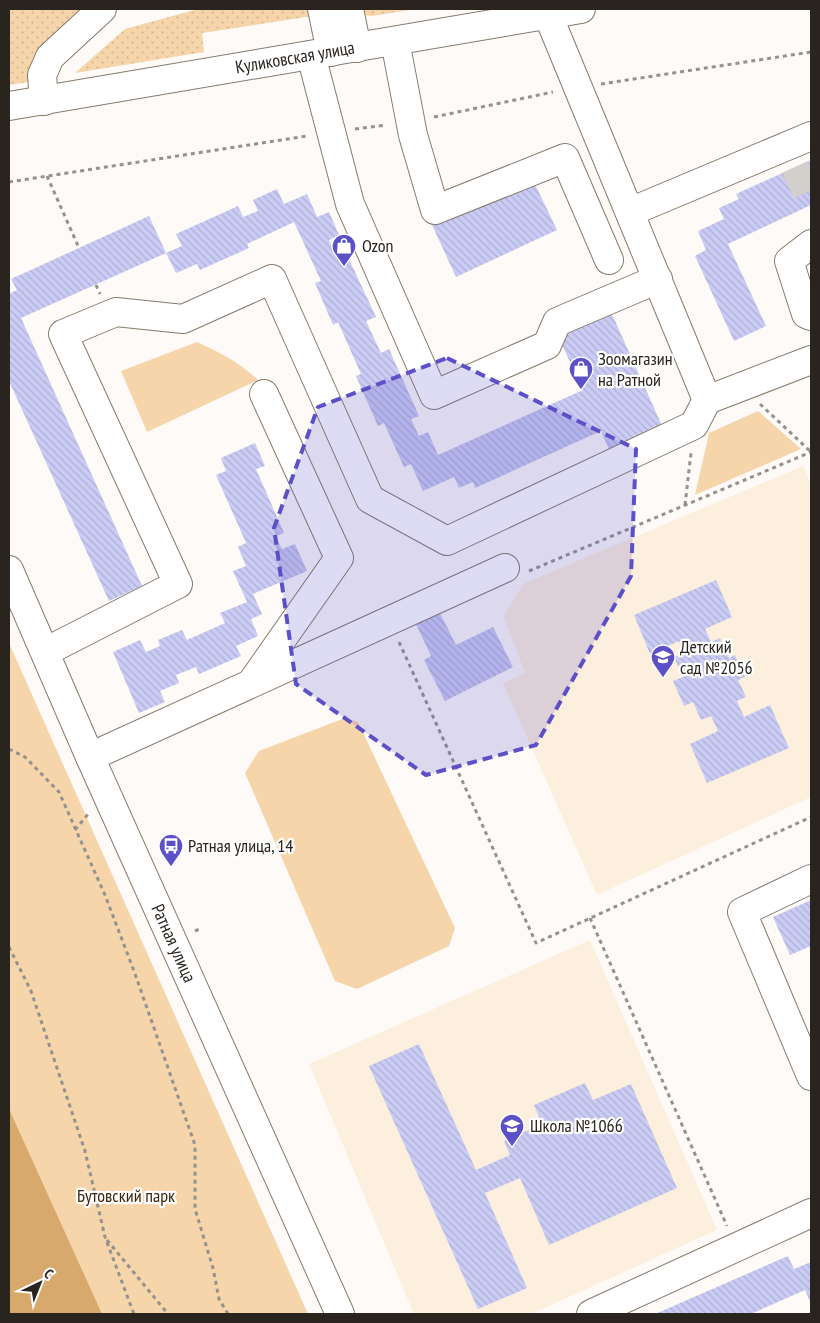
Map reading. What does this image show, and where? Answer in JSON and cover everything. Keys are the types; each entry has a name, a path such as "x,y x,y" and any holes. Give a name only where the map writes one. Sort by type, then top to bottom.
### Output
{"street":[{"path":"44,101 42,75 50,57 102,9"},
{"path":"322,9 333,51 350,204 434,395 547,345 557,322 658,279"},
{"path":"333,51 349,9"},
{"name":"Куликовская улица","path":"9,106 582,9"},
{"path":"548,15 708,400"},
{"path":"395,41 413,135 435,210 564,158 609,260"},
{"path":"630,212 790,157 811,136"},
{"path":"582,199 618,184"},
{"path":"811,244 789,261 806,314 811,316"},
{"path":"45,652 178,584 62,334 116,312 183,319 272,279 370,499 448,541 694,425 708,400 811,360"},
{"path":"252,683 339,558 264,394"},
{"path":"90,757 505,568"},
{"name":"Ратная улица","path":"9,570 90,757 340,1314"},
{"path":"811,880 742,912 811,1076"},
{"path":"591,1314 811,1213"}],"path":[{"path":"47,176 79,248"},
{"path":"505,568 522,574 811,452 742,387"},
{"path":"685,505 694,425"},
{"path":"390,621 536,943 811,817"},
{"path":"9,749 25,757 59,792 105,895 134,971 195,1145 195,1209 213,1268 219,1299 228,1314"},
{"path":"75,830 93,809"},
{"path":"590,918 737,1248"},
{"path":"9,947 31,991 85,1151 105,1237 134,1314"},
{"path":"105,1237 168,1314"}],"highlighted area":[{"path":"447,358 636,449 631,576 536,745 426,775 296,684 274,528 318,407"}],"shaded area":[{"name":"Детский сад №2056","path":"803,466 811,484 811,797 597,895 503,683 525,673 504,617 523,584"},
{"name":"Школа №1066","path":"590,940 717,1230 531,1314 414,1314 309,1064"},
{"path":"9,1109 102,1314 9,1314"}],"green space":[{"path":"9,9 89,9 33,69 28,82 9,85"},
{"path":"198,9 312,9 313,16 202,33 204,52 75,73 125,29"},
{"path":"360,9 416,9 372,16 363,15"},
{"path":"197,342 229,358 258,380 147,432 121,371"},
{"path":"758,411 801,449 695,495 709,433"},
{"name":"Бутовский парк","path":"9,643 308,1314 9,1314"},
{"path":"345,718 358,722 455,928 449,946 357,989 335,981 245,773 259,751"}],"building":[{"path":"811,160 811,205 728,244 766,326 734,341 695,256 706,250 698,231 724,219 719,208 739,199 736,194"},
{"path":"532,178 557,230 456,277 432,225"},
{"path":"277,189 284,204 307,194 317,217 329,212 339,235 329,240 338,259 347,255 376,317 366,321 381,353 389,349 419,416 411,419 419,436 428,432 438,455 583,390 558,336 611,312 664,430 611,454 601,431 475,488 473,482 459,488 454,477 423,491 411,464 404,467 384,423 378,426 356,376 361,374 338,322 333,325 315,283 321,281 294,222 247,244 249,248 200,270 197,264 176,273 166,253 182,246 176,234 238,206 243,217 258,211 253,200"},
{"path":"149,216 166,253 21,318 142,586 109,601 9,381 9,294 17,290 11,279"},
{"path":"255,443 265,466 256,469 284,533 276,536 282,549 295,544 307,571 253,594 262,614 251,619 258,636 236,646 241,656 199,674 196,667 176,675 179,683 160,691 165,702 139,713 113,652 140,640 146,652 160,646 158,640 182,630 187,640 225,623 220,613 247,602 233,571 246,566 238,547 246,543 216,475 226,471 221,458"},
{"path":"716,580 732,617 705,629 711,642 720,638 729,658 735,655 745,677 738,680 746,697 737,701 744,717 770,705 789,748 707,783 690,744 718,731 711,716 701,720 693,702 684,706 673,681 683,677 674,657 684,653 679,641 650,654 634,615"},
{"path":"440,613 456,645 493,627 513,667 445,701 424,660 431,656 416,624"},
{"path":"811,900 811,946 790,955 773,917"},
{"path":"419,1044 476,1170 510,1155 504,1141 542,1124 534,1105 585,1083 593,1100 631,1084 677,1188 549,1245 520,1178 485,1193 527,1288 478,1309 369,1066"},
{"path":"788,1256 794,1269 811,1262 811,1304 805,1290 751,1314 655,1314"}],"tunnel":[{"path":"795,167 811,202"}],"place":[{"name":"Ozon","path":"344,267"},
{"name":"Зоомагазин на Ратной","path":"581,390"},
{"name":"Детский сад №2056","path":"663,678"},
{"name":"Ратная улица, 14","path":"171,867"},
{"name":"Школа №1066","path":"512,1147"}]}
